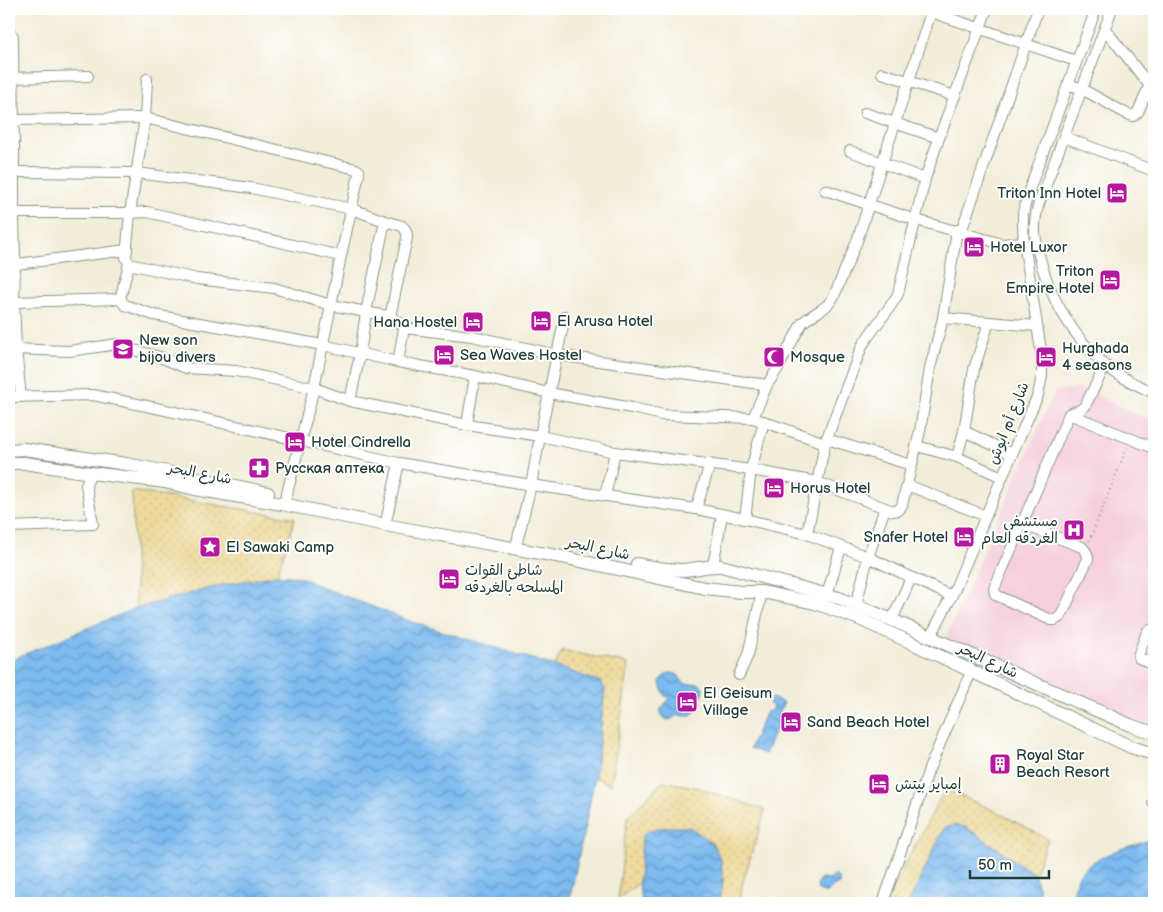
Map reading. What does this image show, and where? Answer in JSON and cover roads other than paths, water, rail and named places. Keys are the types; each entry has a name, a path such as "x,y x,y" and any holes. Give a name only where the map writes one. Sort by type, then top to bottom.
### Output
{"main road":[{"name":"شارع البحر","path":"9,450 24,449 126,464 387,517 652,567 682,570 720,566 827,594 856,605 931,636 1130,725 1154,732"},
{"name":"شارع البحر","path":"9,463 24,463 164,482 552,555 705,588 740,592 762,592 815,603 857,618 972,670 1131,747 1154,752"},
{"path":"705,588 713,566"},
{"path":"740,592 739,582 743,572"}],"street":[{"path":"807,534 826,441 833,420 862,346 898,294 925,179 987,9"},
{"path":"12,349 69,350 118,344 160,357 186,368 236,371 314,388 350,401 467,425 540,436 615,452 751,470 817,482 893,511 899,510 902,505 917,446 930,368 943,318 959,231 1038,9"},
{"name":"شارع أم ابوش","path":"931,636 951,596 1038,395 1042,376 1042,357 1024,242 1023,213 1028,193 1096,9"},
{"path":"1112,9 1038,203 1035,234 1042,266 1050,289 1061,310 1084,344 1105,366 1132,383 1154,393"},
{"path":"753,418 767,385 802,322 831,302 857,241 932,10 1076,61"},
{"path":"1105,29 1152,87"},
{"path":"12,36 11,78 14,120 11,172 14,302 12,349 21,397"},
{"path":"882,73 955,96"},
{"path":"1068,84 1082,89 1133,116 1138,112 1152,87 1154,75"},
{"path":"11,78 88,76"},
{"path":"120,299 128,264 126,257 130,213 145,118 147,79"},
{"path":"866,113 939,138"},
{"path":"14,120 145,118 359,171 314,388 286,497"},
{"path":"1064,137 1154,171"},
{"path":"850,151 925,179"},
{"path":"11,172 137,173 251,188 352,209 402,226 405,229 407,238 390,317"},
{"path":"825,190 916,220 1002,244 1024,242"},
{"path":"11,213 147,212 341,256"},
{"path":"350,401 384,221"},
{"path":"12,265 127,250"},
{"path":"128,264 197,278 274,288 331,305 390,317 401,322 404,328 398,362"},
{"path":"14,302 120,299"},
{"path":"120,299 125,305 154,315 323,346 663,415 753,418 911,465"},
{"path":"517,542 531,485 565,316"},
{"path":"943,318 1036,326"},
{"path":"957,457 964,431 974,369 989,322"},
{"path":"404,328 472,336 557,355 767,385"},
{"path":"1022,524 1082,547 1085,550 1088,559 1061,616 1055,620 1051,620 994,594 994,589 1069,414 1085,406 1105,366"},
{"path":"467,425 475,376"},
{"path":"9,397 93,395 399,463 531,485 696,509 807,534 868,557 951,596"},
{"path":"1069,414 1154,448"},
{"path":"745,520 751,470 764,421"},
{"path":"964,431 1012,454"},
{"path":"917,446 957,457 1002,477"},
{"path":"605,496 615,452"},
{"path":"387,517 399,463"},
{"path":"696,509 710,464"},
{"path":"9,527 92,524 86,485 91,473"},
{"path":"907,485 986,516"},
{"path":"856,605 868,557 885,508"},
{"path":"713,566 722,515"},
{"path":"827,594 841,547"},
{"path":"892,620 911,578"},
{"path":"739,675 748,655 762,592"},
{"path":"1154,630 1147,632 1138,656 1154,665"},
{"path":"883,903 929,768 972,670"}],"water":[{"path":"277,575 300,577 412,622 601,682 605,689 595,777 569,903 9,903 9,788 13,785 14,774 9,706 10,663 20,656 136,608 218,586"},
{"path":"669,673 678,675 686,684 701,685 703,687 703,695 697,701 695,712 686,716 677,715 667,720 661,715 661,709 669,697 665,696 660,682"},
{"path":"772,698 784,703 778,715 781,717 765,754 750,748 766,711 770,712 773,706 769,704"},
{"path":"955,825 966,827 1034,874 1039,890 1036,903 909,903 944,828"},
{"path":"667,827 690,827 713,844 721,860 723,879 720,903 641,903 639,883 642,837 648,830"},
{"path":"1154,839 1154,903 1072,903 1078,877 1092,863 1112,852"},
{"path":"833,876 839,878 839,884 827,893 818,890 819,880 823,878 830,880"}],"place":[{"name":"Triton Inn Hotel","path":"1117,193"},
{"name":"Hotel Luxor","path":"974,247"},
{"name":"Triton Empire Hotel","path":"1110,280"},
{"name":"El Arusa Hotel","path":"541,321"},
{"name":"Hana Hostel","path":"473,322"},
{"name":"New son bijou divers","path":"123,349"},
{"name":"Sea Waves Hostel","path":"444,355"},
{"name":"Mosque","path":"774,357"},
{"name":"Hurghada 4 seasons","path":"1046,357"},
{"name":"Hotel Cindrella","path":"295,442"},
{"name":"Русская аптека","path":"259,468"},
{"name":"Horus Hotel","path":"774,488"},
{"name":"مستشفي الغردقه العام","path":"1074,530"},
{"name":"Snafer Hotel","path":"964,537"},
{"name":"El Sawaki Camp","path":"210,547"},
{"name":"شاطئ القوات المسلحه بالغردقه","path":"449,579"},
{"name":"El Geisum Village","path":"687,702"},
{"name":"Sand Beach Hotel","path":"791,722"},
{"name":"Royal Star Beach Resort","path":"1000,764"},
{"name":"إمباير بيتش","path":"879,784"}]}
